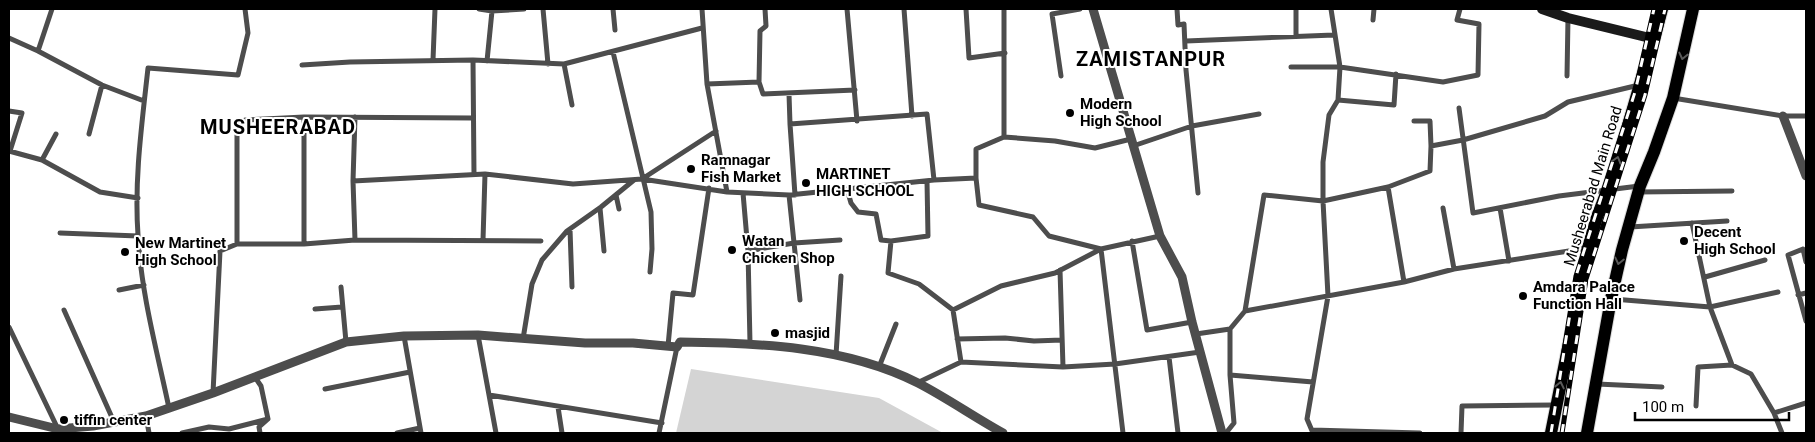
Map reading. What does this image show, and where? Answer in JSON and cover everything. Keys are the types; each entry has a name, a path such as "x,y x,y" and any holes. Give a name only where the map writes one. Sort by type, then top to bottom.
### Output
{"main road":[{"path":"1542,9 1568,18 1654,39"},
{"name":"Musheerabad Main Road","path":"1551,433 1588,248 1608,189 1662,9"},
{"path":"1587,433 1611,299 1622,250 1639,189 1673,98 1693,9"}],"street":[{"path":"38,51 52,9"},
{"path":"169,408 144,285 138,236 141,133 148,68 238,75 248,34 246,9"},
{"path":"433,60 435,9"},
{"path":"479,9 492,11 524,9"},
{"path":"543,9 548,64"},
{"path":"613,9 615,30"},
{"path":"702,9 707,84 727,192"},
{"path":"765,9 766,26 760,31 759,82 763,94 855,90"},
{"path":"847,9 857,121"},
{"path":"904,9 912,116"},
{"path":"966,9 969,58 1005,53"},
{"path":"1004,9 1004,137"},
{"path":"1061,76 1052,14 1080,9"},
{"path":"1093,9 1160,236 1182,277 1222,433"},
{"path":"1177,9 1178,25 1184,24 1186,41 1186,70 1198,193"},
{"path":"1296,9 1296,36"},
{"path":"1331,9 1340,67 1338,100 1329,115 1323,162 1328,296 1307,419 1313,432 1420,433"},
{"path":"1373,20 1374,9"},
{"path":"1291,67 1340,67 1443,82 1478,75 1479,24 1457,20 1460,9"},
{"path":"487,61 492,11"},
{"path":"1566,76 1568,18"},
{"path":"302,65 433,60 564,64 702,28"},
{"path":"1186,41 1334,35"},
{"path":"9,38 102,85 144,101"},
{"path":"612,52 650,212 652,248 650,272"},
{"path":"473,60 472,118 474,175"},
{"path":"564,64 572,106"},
{"path":"1338,100 1394,105 1396,74"},
{"path":"707,84 759,82"},
{"path":"89,134 102,85"},
{"path":"1431,146 1463,140 1545,116 1568,102 1640,85"},
{"path":"790,94 794,243 800,300"},
{"path":"1673,98 1783,116 1806,116"},
{"path":"1459,108 1473,213 1559,196 1608,189 1732,191"},
{"path":"9,111 22,113 10,151 42,160 100,192 138,198"},
{"path":"790,124 857,121 927,114 934,180"},
{"path":"1101,249 1049,236 1033,217 979,205 976,178 976,149 1004,137 1055,141 1095,148 1132,143 1192,126 1259,114"},
{"path":"237,244 237,128 240,122 245,120 304,116 472,118"},
{"path":"304,116 304,244"},
{"path":"1783,116 1806,176"},
{"path":"355,117 353,181 355,240"},
{"path":"1196,334 1230,329 1245,312 1264,196 1323,201 1388,187 1430,171 1430,121 1414,121"},
{"path":"642,179 716,132"},
{"path":"42,160 56,134"},
{"path":"353,181 485,174 573,184 642,179 727,192 792,195 934,180 976,178"},
{"path":"483,240 485,174"},
{"path":"523,339 532,284 542,260 570,229 600,208 634,180"},
{"path":"847,189 851,203 858,212 876,214 880,240 891,241 928,236 927,181"},
{"path":"1388,187 1404,282"},
{"path":"659,433 672,346 673,293 693,295 709,188"},
{"path":"743,192 748,251 750,343"},
{"path":"616,195 619,209"},
{"path":"600,208 604,251"},
{"path":"1443,208 1454,270"},
{"path":"1500,208 1509,261"},
{"path":"1629,228 1727,221"},
{"path":"1692,223 1710,307 1732,365"},
{"path":"570,229 572,287"},
{"path":"60,233 138,236"},
{"path":"953,310 1001,286 1060,270 1101,249 1160,236"},
{"path":"213,393 220,251 237,244 304,244 355,240 541,241"},
{"path":"748,251 794,243 840,240"},
{"path":"891,241 888,273 919,284 953,310 961,362"},
{"path":"1132,242 1147,330 1192,322"},
{"path":"1245,312 1404,282 1454,270 1588,248"},
{"path":"1101,249 1123,433"},
{"path":"1806,262 1803,249 1788,256 1806,321"},
{"path":"1705,277 1765,260"},
{"path":"1060,270 1063,367"},
{"path":"836,355 841,276"},
{"path":"118,290 144,285"},
{"path":"341,287 346,342"},
{"path":"1611,299 1710,307 1778,292"},
{"path":"1798,295 1806,293"},
{"path":"315,309 342,307"},
{"path":"64,310 114,422"},
{"path":"879,367 896,324"},
{"path":"9,327 58,430"},
{"path":"1226,433 1234,424 1230,375 1230,329"},
{"path":"478,335 496,433"},
{"path":"9,417 58,430 93,430 114,422 146,416 213,393 346,342 404,336 478,335 672,346 680,342 750,343 836,355 879,367 917,383 1003,433"},
{"path":"396,433 420,431 404,336"},
{"path":"957,338 1062,340"},
{"path":"917,383 961,362 1063,367 1114,364 1169,358 1201,352"},
{"path":"1169,358 1178,433"},
{"path":"1696,406 1698,367 1732,365 1751,374 1774,413 1782,433"},
{"path":"325,389 410,372"},
{"path":"1230,375 1313,382"},
{"path":"254,376 261,386 268,419"},
{"path":"1597,384 1662,387"},
{"path":"489,395 662,423"},
{"path":"1774,413 1806,403"},
{"path":"1461,433 1462,406 1556,405"},
{"path":"558,407 562,433"},
{"path":"146,416 149,433"},
{"path":"182,433 209,427 229,429 268,419"},
{"path":"260,433 259,427 268,419"}],"shaded area":[{"path":"691,369 879,398 943,433 676,433"}],"railway":[{"path":"1551,433 1576,276 1635,92 1654,9"},
{"path":"1562,433 1586,279 1645,95 1665,9"}],"place":[{"name":"Modern High School","path":"1070,113"},
{"name":"Ramnagar Fish Market","path":"691,169"},
{"name":"MARTINET HIGH SCHOOL","path":"806,183"},
{"name":"Decent High School","path":"1684,241"},
{"name":"Watan Chicken Shop","path":"732,250"},
{"name":"New Martinet High School","path":"125,252"},
{"name":"Amdara Palace Function Hall","path":"1523,296"},
{"name":"masjid","path":"775,333"},
{"name":"tiffin center","path":"64,420"}],"district":[{"name":"ZAMISTANPUR","path":"1151,59"},
{"name":"MUSHEERABAD","path":"278,127"}]}
